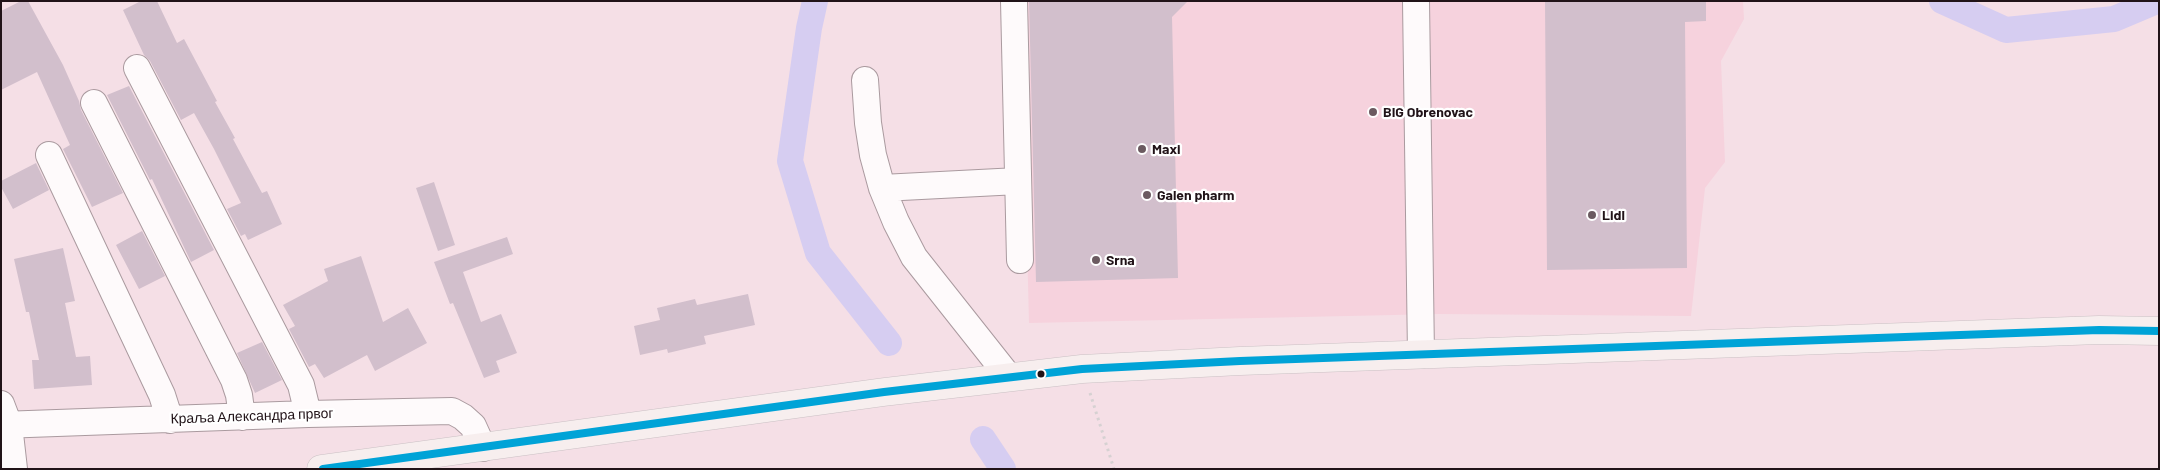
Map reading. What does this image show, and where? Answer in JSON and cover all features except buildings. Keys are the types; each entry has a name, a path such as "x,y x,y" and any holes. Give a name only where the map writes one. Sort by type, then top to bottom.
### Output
{"main road":[{"path":"321,469 884,392 1082,369 1421,354 2099,330 2159,331"}],"street":[{"path":"1014,1 1020,260"},
{"path":"1416,1 1421,354"},
{"path":"137,68 301,385 308,414"},
{"path":"865,80 868,123 873,155 882,188 896,222 914,257 1010,377"},
{"path":"94,103 234,380 239,395 242,418"},
{"path":"49,155 162,395 170,420"},
{"path":"882,188 1018,181"},
{"name":"Краља Александра првог","path":"4,418 170,420 308,414 452,411 463,417 472,426 483,448"},
{"path":"4,418 14,469"}],"path":[{"path":"1082,369 1114,469"}],"shaded area":[{"name":"BIG Obrenovac","path":"1021,1 1743,1 1744,19 1721,61 1725,162 1705,188 1691,316 1439,314 1029,323"}],"waterway":[{"path":"815,1 809,28 790,161 818,253 889,343"},
{"path":"1942,1 2006,30 2114,19 2157,1"},
{"path":"983,439 1003,469"}],"transit line":[{"path":"323,469 884,392 1082,369 1240,361 2099,330 2159,331"}],"place":[{"name":"BIG Obrenovac","path":"1373,112"},
{"name":"Maxi","path":"1142,149"},
{"name":"Galen pharm","path":"1147,195"},
{"name":"Lidl","path":"1592,215"},
{"name":"Srna","path":"1096,260"}]}
